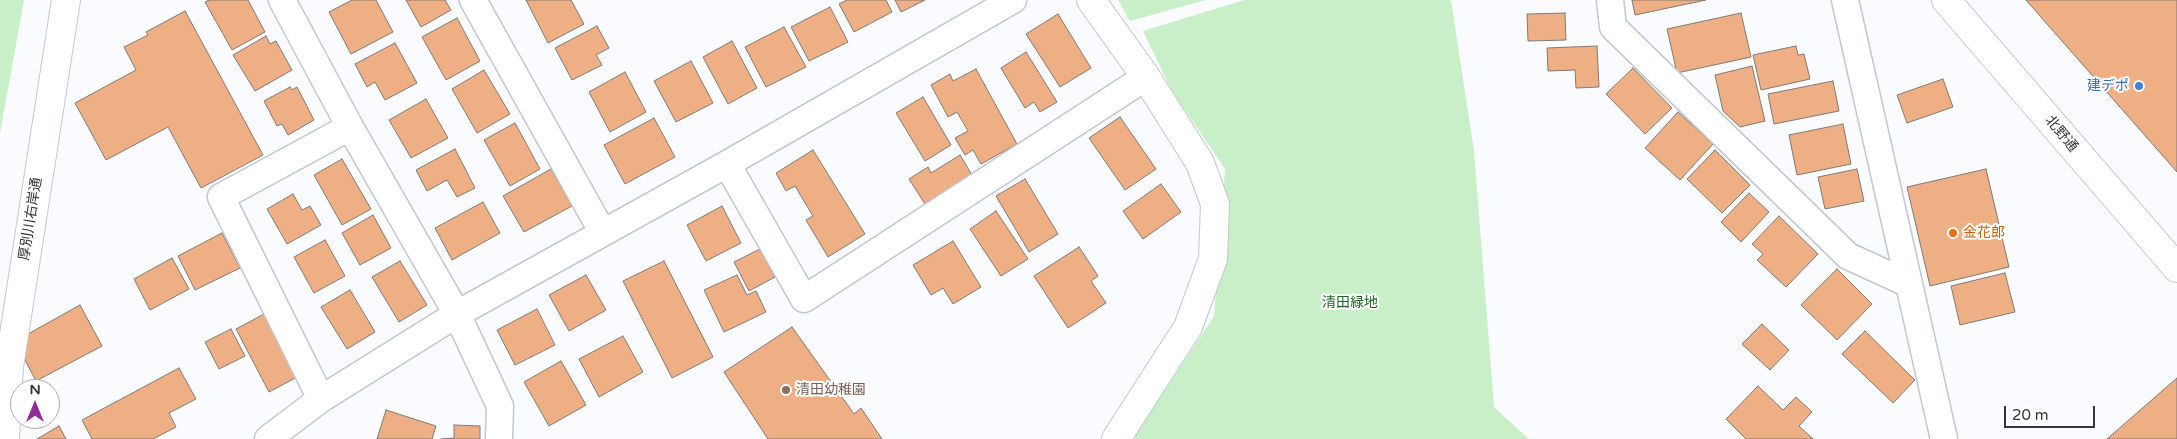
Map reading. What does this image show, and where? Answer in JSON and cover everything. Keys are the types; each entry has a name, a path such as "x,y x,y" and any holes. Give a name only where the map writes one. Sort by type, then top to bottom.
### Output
{"street":[{"name":"厚別川右岸通","path":"5,439 9,367 66,0"},
{"path":"282,0 350,127 457,314 500,406 499,439"},
{"path":"473,0 603,233"},
{"path":"268,439 321,399 457,314 727,164 1013,0"},
{"path":"1091,0 1146,77 1200,163 1215,204 1213,259 1188,327 1116,439"},
{"path":"1610,0 1613,26 1848,256 1909,284"},
{"path":"1845,0 1944,439"},
{"name":"北野通","path":"1946,0 2177,268"},
{"path":"727,164 804,299 1146,77"},
{"path":"321,399 220,197 350,127"}],"green space":[{"path":"0,0 24,0 0,133"},
{"path":"1118,0 1206,0 1130,21"},
{"name":"清田緑地","path":"1244,0 1451,0 1474,151 1494,407 1529,439 1133,439 1214,316 1225,169 1172,91 1143,31"}],"building":[{"path":"209,0 248,0 265,32 232,50 205,2"},
{"path":"352,0 376,0 393,32 351,54 329,12"},
{"path":"406,0 445,0 451,10 421,27"},
{"path":"526,0 571,0 584,24 548,43"},
{"path":"847,0 886,0 892,12 854,32 839,4"},
{"path":"895,0 925,0 901,12"},
{"path":"1632,0 1706,0 1635,15"},
{"name":"建デポ","path":"2026,0 2177,0 2177,172"},
{"path":"830,7 848,42 809,61 791,27"},
{"path":"185,11 263,155 201,188 168,127 106,160 75,103 136,70 124,47 148,35 146,32"},
{"path":"1565,13 1566,40 1528,41 1527,14"},
{"path":"1741,13 1751,57 1677,73 1667,29"},
{"path":"1058,14 1091,68 1060,87 1026,34"},
{"path":"457,18 480,61 446,80 422,37"},
{"path":"597,26 609,48 596,55 602,65 572,80 555,48"},
{"path":"784,27 806,67 766,87 745,47"},
{"path":"266,36 270,44 276,41 292,70 255,91 233,55"},
{"path":"732,41 757,88 728,104 703,57"},
{"path":"395,43 417,83 385,100 375,82 367,87 355,64"},
{"path":"1597,46 1599,87 1576,88 1575,70 1548,71 1547,48"},
{"path":"1796,46 1798,55 1804,54 1810,79 1761,90 1753,55"},
{"path":"1026,52 1057,102 1040,112 1034,102 1025,108 1001,68"},
{"path":"691,61 713,103 676,122 654,81"},
{"path":"1752,66 1765,121 1740,127 1723,111 1715,75"},
{"path":"1633,68 1672,108 1645,134 1606,94"},
{"path":"976,69 1017,144 981,164 973,150 965,155 955,138 968,131 957,112 948,117 931,85 950,74 953,81"},
{"path":"484,70 510,114 477,133 452,89"},
{"path":"625,72 646,112 610,132 589,92"},
{"path":"1943,79 1953,107 1907,123 1897,95"},
{"path":"1833,81 1839,111 1774,124 1768,94"},
{"path":"290,87 292,90 297,87 314,120 288,135 282,124 277,126 264,101"},
{"path":"923,97 951,145 925,161 896,113"},
{"path":"426,99 448,138 411,158 389,120"},
{"path":"1678,112 1713,144 1680,180 1645,148"},
{"path":"1120,117 1156,169 1125,190 1089,138"},
{"path":"654,118 675,157 625,184 604,145"},
{"path":"515,123 540,169 510,186 484,140"},
{"path":"1843,124 1851,164 1797,175 1789,135"},
{"path":"455,149 475,188 457,197 447,180 427,191 416,170"},
{"path":"813,150 865,234 828,257 806,220 813,216 795,186 786,191 776,173"},
{"path":"1715,150 1750,185 1722,213 1687,179"},
{"path":"960,155 972,175 925,204 909,179 928,167 931,173"},
{"path":"342,159 371,209 342,225 314,175"},
{"path":"551,169 572,206 524,232 503,196"},
{"path":"1857,169 1864,201 1825,209 1818,177"},
{"path":"1986,169 2009,267 1930,286 1907,187"},
{"path":"1025,179 1058,234 1029,252 996,196"},
{"path":"1161,184 1181,212 1143,239 1123,211"},
{"path":"1749,193 1769,212 1741,242 1721,222"},
{"path":"293,194 302,210 310,206 321,225 287,244 267,209"},
{"path":"483,202 500,233 452,260 435,228"},
{"path":"722,206 741,243 706,261 687,225"},
{"path":"996,211 1028,259 1001,276 970,229"},
{"path":"373,215 391,248 360,265 342,233"},
{"path":"1779,216 1818,254 1786,287 1757,260 1763,254 1752,244"},
{"path":"222,233 240,268 195,290 178,256"},
{"path":"325,240 345,276 314,293 294,257"},
{"path":"953,241 981,287 953,304 943,288 931,295 913,265"},
{"path":"1079,247 1098,276 1091,281 1106,303 1068,328 1034,276"},
{"path":"760,249 775,277 749,291 734,262"},
{"path":"172,258 189,289 150,310 134,279"},
{"path":"400,261 427,305 399,322 372,277"},
{"path":"664,261 713,357 672,378 623,281"},
{"path":"1837,269 1872,304 1837,340 1801,305"},
{"path":"2005,273 2015,312 1960,325 1951,286"},
{"path":"586,275 606,310 569,331 549,295"},
{"path":"737,275 747,295 756,291 766,312 724,332 704,290"},
{"path":"350,290 375,332 347,349 321,307"},
{"path":"80,305 102,346 40,379 35,379 24,358 28,334"},
{"path":"537,309 555,345 515,365 497,330"},
{"path":"266,313 299,376 269,392 236,329"},
{"path":"1762,324 1789,350 1770,370 1742,344"},
{"name":"清田幼稚園","path":"792,327 854,414 861,408 882,439 768,439 724,372"},
{"path":"231,329 245,356 219,369 205,342"},
{"path":"1865,331 1915,380 1893,403 1842,354"},
{"path":"623,336 643,372 599,397 579,359"},
{"path":"561,361 586,405 549,426 524,382"},
{"path":"179,368 196,399 169,413 176,427 153,439 92,439 82,420"},
{"path":"2177,378 2177,439 2107,439"},
{"path":"1758,386 1783,410 1796,397 1812,412 1799,426 1813,439 1746,439 1726,419"},
{"path":"386,410 436,426 432,439 377,439"},
{"path":"454,425 480,426 480,439 441,439 454,438"},
{"path":"60,428 66,439 37,439 54,429"}],"place":[{"name":"建デポ","path":"2139,86"},
{"name":"金花郎","path":"1953,233"},
{"name":"清田幼稚園","path":"786,390"}]}
